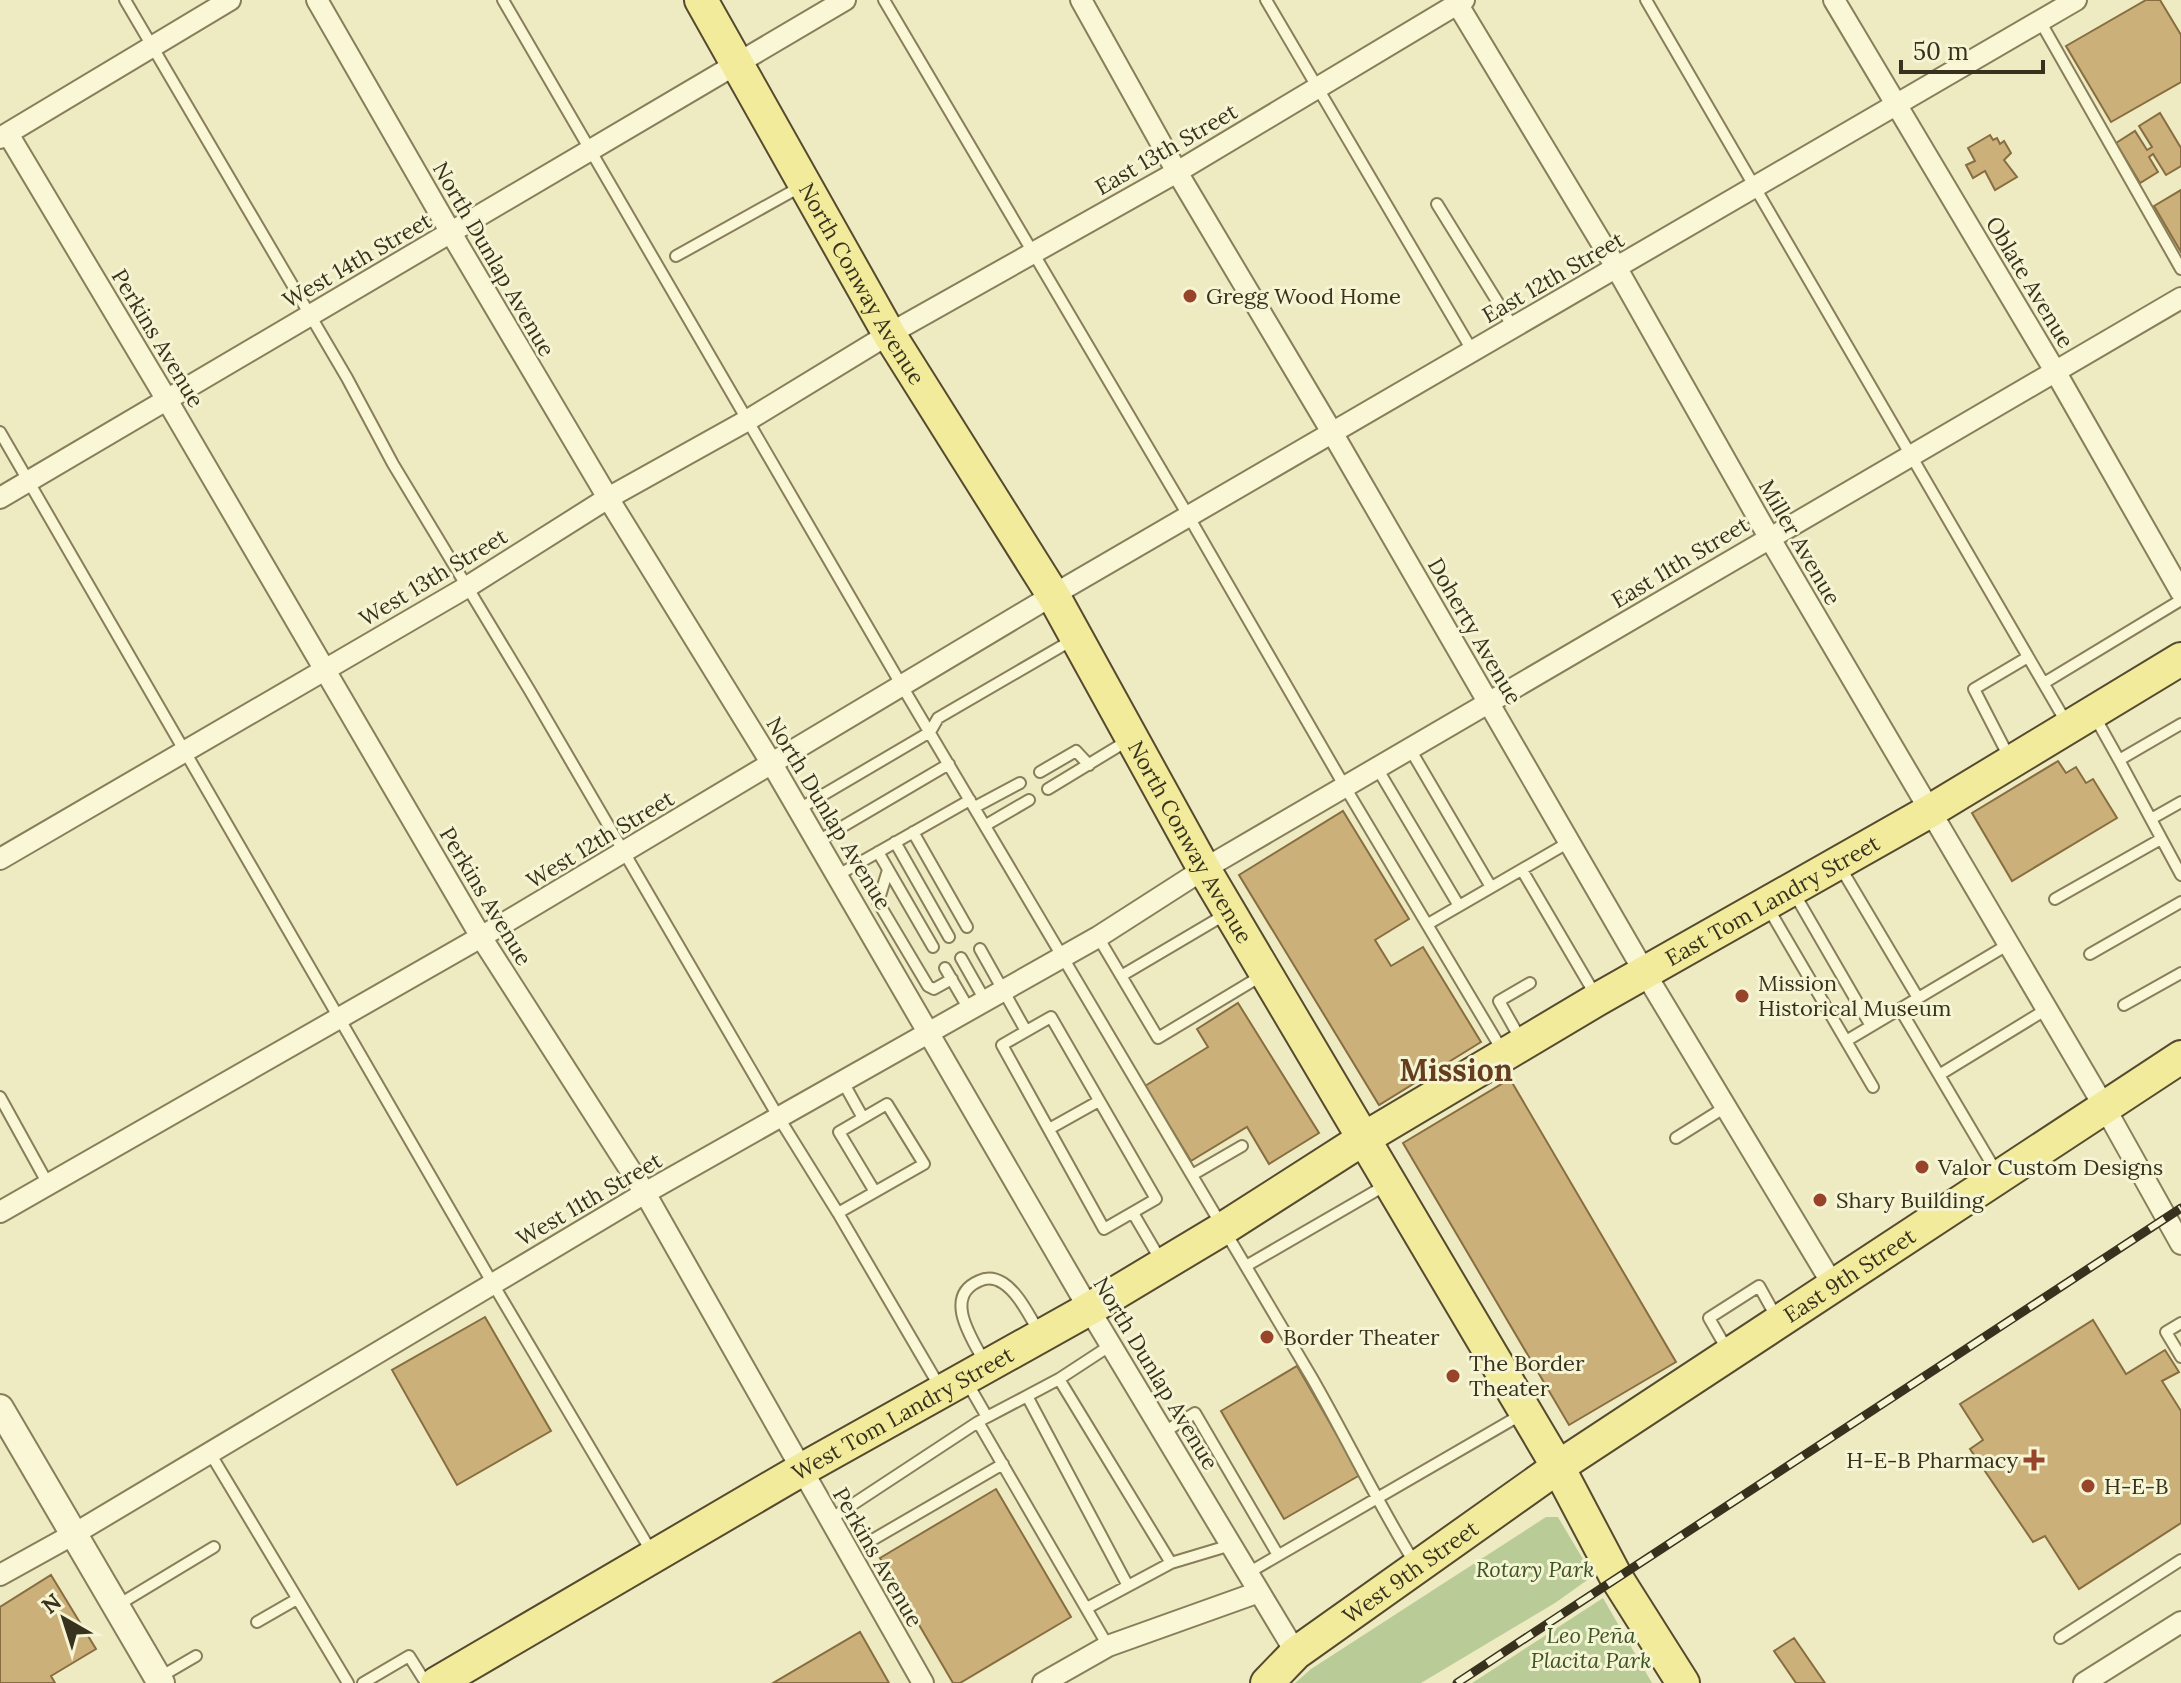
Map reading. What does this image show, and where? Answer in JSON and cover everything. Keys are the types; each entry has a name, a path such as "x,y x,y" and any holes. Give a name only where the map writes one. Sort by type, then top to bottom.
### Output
{"main road":[{"name":"North Conway Avenue","path":"701,0 889,334 1053,595 1204,869 1558,1467 1616,1577 1683,1683"},
{"name":"East Tom Landry Street","path":"1363,1139 1598,999 1930,811 2181,659"},
{"name":"East 9th Street","path":"1558,1467 2181,1057"},
{"name":"West Tom Landry Street","path":"437,1683 801,1470 1089,1309 1363,1139"},
{"name":"West 9th Street","path":"1267,1683 1296,1653 1558,1467"}],"street":[{"path":"4,136 230,0"},
{"name":"North Dunlap Avenue","path":"317,0 451,233 608,498 799,809 1089,1309 1296,1653"},
{"name":"West 14th Street","path":"0,498 845,0"},
{"name":"Doherty Avenue","path":"1081,0 1177,172 1571,841 1645,973 1833,1285"},
{"name":"Oblate Avenue","path":"1834,0 2055,371 2181,592"},
{"name":"East 12th Street","path":"1053,595 2076,0"},
{"name":"East 13th Street","path":"889,334 1177,172 1459,1"},
{"name":"Miller Avenue","path":"1459,1 1616,267 1769,537 2105,1108 2181,1244"},
{"name":"Perkins Avenue","path":"4,136 167,400 481,937 645,1193 923,1683"},
{"name":"East 11th Street","path":"1204,869 2181,298"},
{"name":"West 13th Street","path":"0,859 467,587 608,498 748,420 889,334"},
{"name":"West 12th Street","path":"0,1212 481,937 1053,595"},
{"name":"West 11th Street","path":"0,1575 74,1534 645,1193 1064,957 1204,869"},
{"path":"0,1408 160,1681"},
{"path":"1043,1683 1108,1646 1259,1592"},
{"path":"2084,1683 2181,1622"}],"lane":[{"path":"125,0 310,315 393,464 779,1118 838,1213 964,1379 1003,1464 1108,1646"},
{"path":"503,0 902,686 1224,1228 1356,1455 1376,1499 1417,1567"},
{"path":"884,0 1345,787 1428,924 1515,1050"},
{"path":"1266,0 1473,352"},
{"path":"1646,0 2028,657 2044,683 2119,760 2181,875"},
{"path":"2040,21 2181,269"},
{"path":"676,256 806,184"},
{"path":"1437,204 1513,327"},
{"path":"0,432 654,1557"},
{"path":"2044,683 2181,600"},
{"path":"799,809 930,732 938,718 1077,637"},
{"path":"2011,761 1974,689 2028,657"},
{"path":"2119,760 2181,724"},
{"path":"1048,789 1132,737"},
{"path":"1410,749 1491,887"},
{"path":"1040,772 1076,751 1089,765"},
{"path":"818,841 949,764"},
{"path":"1377,768 1459,906"},
{"path":"838,875 913,832 1020,783"},
{"path":"986,825 1029,800"},
{"path":"2151,819 2181,802"},
{"path":"913,832 967,927"},
{"path":"2055,899 2161,839"},
{"path":"1428,924 1571,841"},
{"path":"895,842 949,937"},
{"path":"878,852 933,947"},
{"path":"1838,864 1918,998"},
{"path":"888,870 878,902 928,986 934,989 952,979"},
{"path":"1522,870 1598,999"},
{"path":"1779,897 1871,1026"},
{"path":"1779,897 1846,1041 1873,1087"},
{"path":"2090,954 2181,902"},
{"path":"1121,976 1230,912"},
{"path":"1098,937 1158,1038 1266,973"},
{"path":"1846,1041 2009,944"},
{"path":"980,949 987,1001"},
{"path":"961,958 987,1001"},
{"path":"945,968 952,979 1026,1031"},
{"path":"2124,1005 2181,973"},
{"path":"1515,1050 1499,1001 1530,983"},
{"path":"1900,1009 2000,1176"},
{"path":"1939,1075 2047,1009"},
{"path":"1051,1017 1099,1101 1156,1199 1104,1229 1002,1045 1051,1017"},
{"path":"843,1082 863,1118"},
{"path":"0,1097 48,1184"},
{"path":"1049,1129 1099,1101"},
{"path":"838,1213 875,1192 924,1164 887,1104 839,1132 875,1192"},
{"path":"1676,1138 1727,1106"},
{"path":"1192,1175 1242,1146"},
{"path":"1246,1266 1389,1183"},
{"path":"1133,1213 1163,1265"},
{"path":"964,1379 961,1311 964,1294 976,1282 994,1278 1003,1283 1042,1335"},
{"path":"2181,1323 2166,1332 2181,1357"},
{"path":"829,1520 983,1419 1059,1379 1111,1345"},
{"path":"1059,1379 1171,1563"},
{"path":"1027,1396 1128,1586"},
{"path":"1248,1573 1525,1412"},
{"path":"1164,1432 1195,1413 1278,1555"},
{"path":"210,1453 348,1683"},
{"path":"848,1508 867,1543 1003,1464"},
{"path":"1087,1608 1171,1563 1231,1545"},
{"path":"116,1606 214,1547"},
{"path":"2060,1638 2181,1560"},
{"path":"257,1622 297,1599"},
{"path":"160,1681 196,1656"},
{"path":"363,1683 409,1656 426,1683"}],"green space":[{"name":"Rotary Park","path":"1546,1517 1558,1517 1593,1576 1555,1603 1421,1683 1295,1683 1311,1669"},
{"name":"Leo Peña Placita Park","path":"1603,1598 1652,1683 1472,1683"}],"building":[{"path":"2146,0 2160,0 2181,35 2181,82 2111,122 2066,46"},
{"path":"2160,113 2181,148 2181,166 2166,175 2153,154 2149,157 2158,172 2140,183 2116,143 2135,131 2147,150 2152,147 2139,126"},
{"path":"1990,135 1993,140 1997,138 2000,144 2004,141 2011,153 2004,160 2017,177 1995,190 1985,171 1973,178 1966,165 1975,161 1968,148"},
{"path":"2181,190 2181,252 2154,206"},
{"path":"2058,761 2066,773 2076,767 2086,783 2093,779 2117,818 2012,881 1972,813"},
{"path":"1343,811 1409,919 1375,940 1391,966 1423,947 1481,1042 1379,1105 1239,875"},
{"path":"1238,1003 1319,1133 1269,1164 1247,1127 1191,1161 1145,1086 1208,1047 1197,1029"},
{"path":"1510,1079 1676,1362 1569,1425 1403,1143"},
{"path":"485,1317 551,1431 457,1485 392,1370"},
{"name":"H-E-B","path":"2093,1320 2126,1374 2165,1350 2179,1372 2162,1381 2181,1411 2181,1523 2079,1589 2045,1536 2033,1542 1970,1449 1983,1440 1960,1404"},
{"path":"1297,1366 1360,1475 1284,1519 1221,1411"},
{"path":"996,1489 1071,1617 960,1683 953,1683 880,1558"},
{"path":"51,1575 96,1649 51,1676 55,1683 0,1683 0,1607"},
{"path":"860,1632 889,1683 773,1683"},
{"path":"1794,1638 1825,1683 1796,1683 1774,1651"}],"railway":[{"path":"1457,1683 2181,1208"}],"place":[{"name":"Gregg Wood Home","path":"1190,296"},
{"name":"Mission Historical Museum","path":"1742,996"},
{"name":"Valor Custom Designs","path":"1922,1167"},
{"name":"Shary Building","path":"1820,1200"},
{"name":"Border Theater","path":"1267,1337"},
{"name":"The Border Theater","path":"1453,1376"},
{"name":"H-E-B Pharmacy","path":"2034,1460"},
{"name":"H-E-B","path":"2088,1486"}],"district":[{"name":"Mission","path":"1456,1071"}]}
